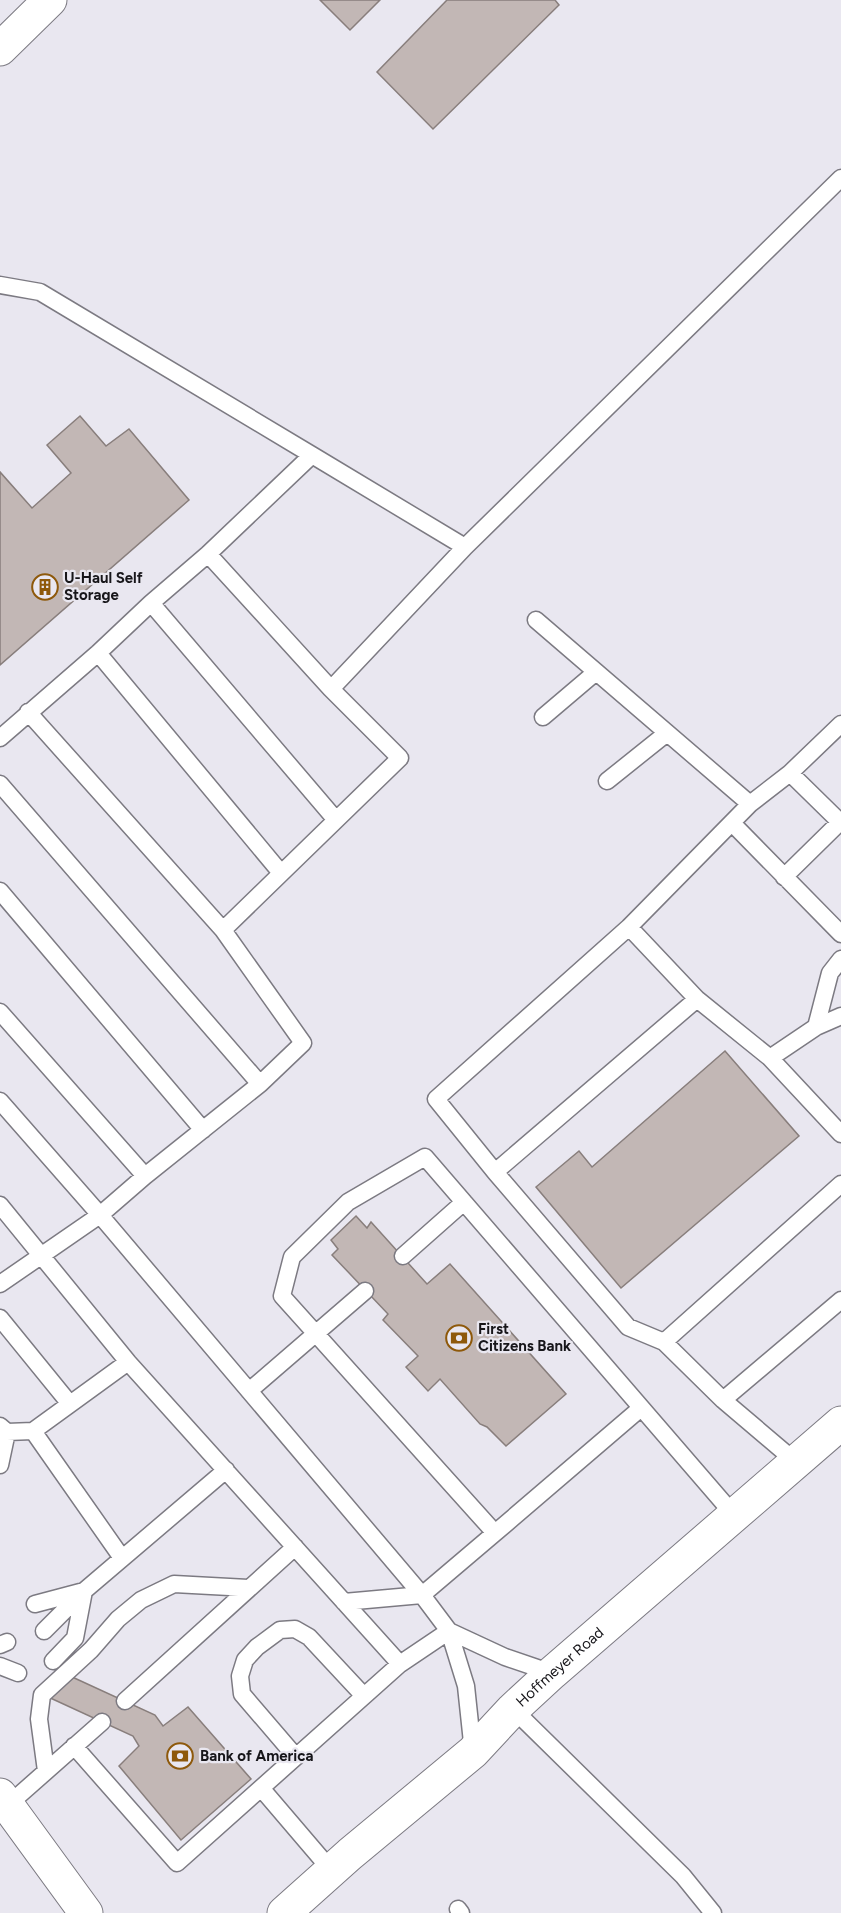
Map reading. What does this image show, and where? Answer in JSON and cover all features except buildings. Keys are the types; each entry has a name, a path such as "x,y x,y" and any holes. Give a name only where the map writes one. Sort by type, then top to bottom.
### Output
{"main road":[{"path":"0,49 46,2"},
{"name":"Hoffmeyer Road","path":"284,1913 331,1870 473,1752 513,1708 552,1672 841,1423"},
{"path":"4,1800 86,1913"}],"lane":[{"path":"332,689 465,547 841,178"},
{"path":"0,285 40,292 465,547"},
{"path":"0,738 208,554 312,455"},
{"path":"208,554 332,689 400,758 223,930"},
{"path":"151,603 336,820"},
{"path":"536,620 750,804"},
{"path":"98,653 281,873"},
{"path":"543,717 596,672"},
{"path":"0,1284 100,1215 145,1176 261,1084 303,1042 223,930 28,712"},
{"path":"796,1462 723,1400 663,1342 628,1327 495,1172 436,1099 629,927 750,804 790,773 841,724"},
{"path":"607,781 666,733"},
{"path":"784,876 840,822 790,773"},
{"path":"0,784 261,1084"},
{"path":"732,823 841,934"},
{"path":"0,891 203,1130"},
{"path":"629,927 697,999 770,1058 841,1134"},
{"path":"816,1027 830,973 841,959"},
{"path":"495,1172 697,999"},
{"path":"0,1012 145,1176"},
{"path":"770,1058 816,1027 841,1016"},
{"path":"0,1101 100,1215 422,1595 449,1631 466,1686 473,1752"},
{"path":"495,1533 282,1296 292,1257 348,1202 425,1157 734,1515"},
{"path":"663,1342 841,1184"},
{"path":"403,1256 464,1202"},
{"path":"0,1205 128,1362 400,1664"},
{"path":"249,1392 365,1291"},
{"path":"723,1400 841,1300"},
{"path":"0,1318 69,1404"},
{"path":"0,1466 4,1429 33,1431 128,1362"},
{"path":"344,1602 422,1595 641,1407"},
{"path":"33,1431 122,1558"},
{"path":"44,1632 84,1591 226,1470"},
{"path":"125,1701 295,1547"},
{"path":"46,1771 39,1719 42,1695 91,1650 118,1619 141,1600 174,1584 248,1588"},
{"path":"35,1604 84,1591"},
{"path":"53,1661 75,1638 84,1591"},
{"path":"296,1757 242,1694 240,1676 245,1660 257,1647 280,1630 295,1629 309,1637 364,1696"},
{"path":"449,1631 505,1657 552,1672"},
{"path":"74,1746 177,1863 400,1664 449,1631"},
{"path":"0,1666 18,1673"},
{"path":"513,1708 683,1876 706,1910"},
{"path":"4,1800 46,1771 102,1722"},
{"path":"261,1788 331,1870"}],"place":[{"name":"U-Haul Self Storage","path":"45,587"},
{"name":"First Citizens Bank","path":"459,1338"},
{"name":"Bank of America","path":"180,1756"}]}
